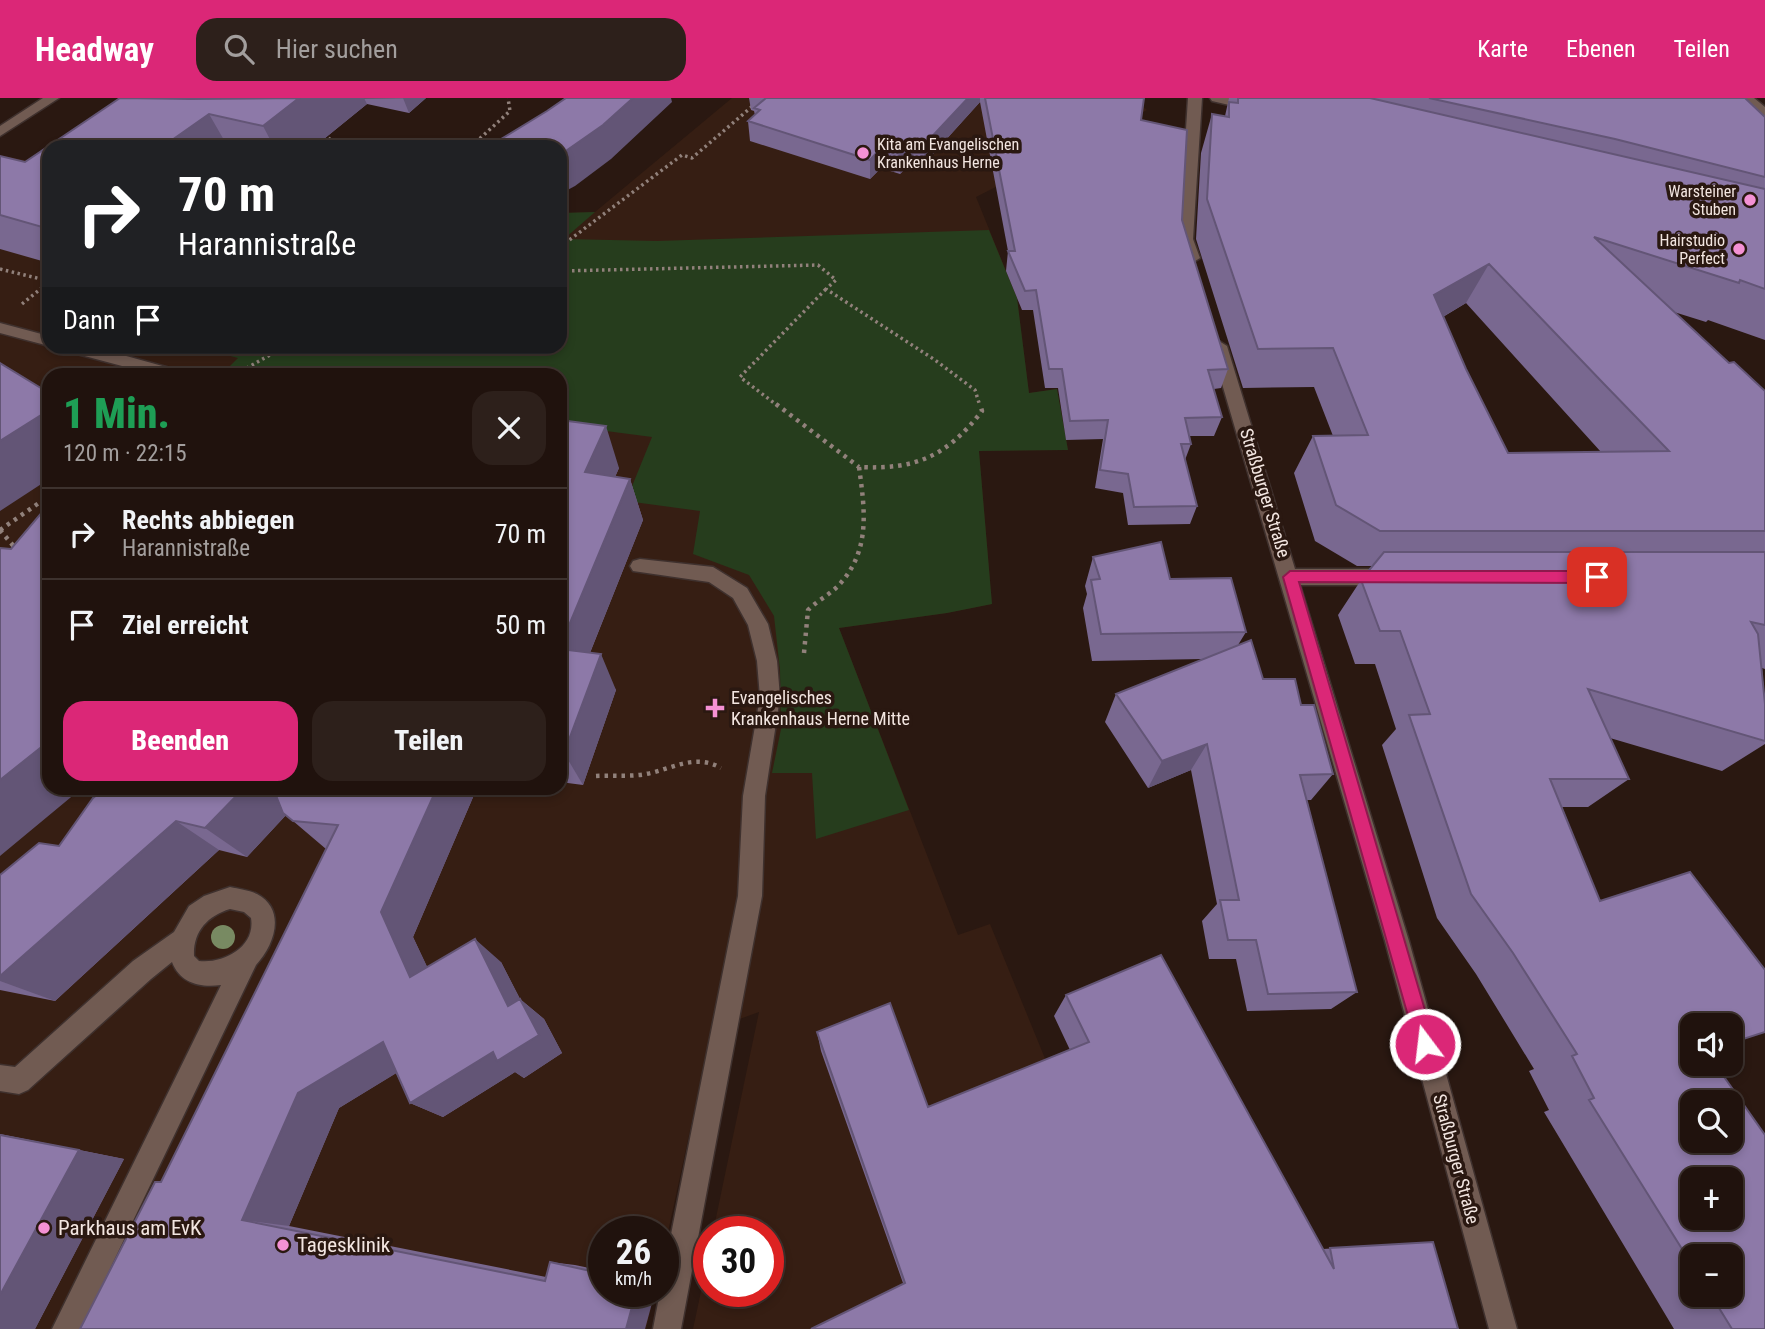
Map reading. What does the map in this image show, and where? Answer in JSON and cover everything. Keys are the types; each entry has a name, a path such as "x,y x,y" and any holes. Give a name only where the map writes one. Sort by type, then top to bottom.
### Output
{"street":[{"path":"0,132 52,98"},
{"path":"1195,98 1186,239 1197,275"},
{"path":"1217,98 1270,110"},
{"path":"1745,98 1765,114"},
{"path":"0,328 42,339"},
{"name":"Straßburger Straße","path":"1216,334 1397,941 1503,1329"},
{"path":"97,354 149,368"},
{"path":"640,566 713,575 740,593 758,624 767,661 770,696 754,796 750,896 667,1329"},
{"path":"1290,577 1416,577"},
{"path":"66,1329 246,960 258,946 264,930 264,915 257,905 246,898 223,900 199,912 188,926 181,941 181,955 187,967 198,974 214,975 230,970 246,960"},
{"path":"0,1077 19,1081 142,970 181,941"}],"path":[{"path":"478,140 510,111 508,98"},
{"path":"567,242 682,155 692,158 762,98"},
{"path":"567,271 818,265 836,280 827,289 740,377 859,467 899,468 941,454 970,427 982,411 975,390 935,360 827,289"},
{"path":"0,269 42,279"},
{"path":"247,368 272,354"},
{"path":"804,664 803,642 808,610 836,588 856,565 864,547 866,525 859,467"},
{"path":"20,554 0,530 42,501"},
{"path":"596,776 646,774 684,762 714,762 754,796"}],"shaded area":[{"name":"Evangelisches Krankenhaus Herne Mitte","path":"732,98 1133,98 1147,110 976,197 1017,298 1029,393 1057,389 1068,450 979,451 992,604 839,628 958,935 990,924 1080,1144 1009,1329 693,1329 698,1307 784,1307 784,1216 716,1216 759,1012 712,1029 671,1216 588,1216 588,1307 651,1307 646,1329 0,1329 0,155 42,164 42,354 567,354 567,213 595,212"}],"green space":[{"path":"595,212 567,236 567,213"},
{"path":"989,230 1017,298 1029,393 1057,389 1068,450 979,451 992,604 839,628 909,810 816,839 812,773 772,773 781,729 780,670 774,616 749,575 693,554 700,511 626,501 652,437 567,426 567,368 228,368 238,358 223,354 567,354 567,239 657,241"}],"building":[{"path":"120,98 299,98 263,126 209,114 172,140 58,140"},
{"path":"566,98 633,98 603,125 567,150 567,140 499,140"},
{"path":"766,98 968,98 925,144 914,141 901,154 881,148 870,160 748,121 760,110 754,108"},
{"path":"985,98 1144,98 1141,120 1187,130 1182,220 1228,369 1208,370 1222,417 1185,418 1191,444 1181,444 1197,506 1134,507 1128,474 1100,470 1108,420 1070,421 1062,369 1049,369 1036,290 1025,291 1008,251 1015,251"},
{"path":"1238,98 1370,98 1765,189 1765,289 1594,237 1729,363 1734,362 1765,391 1765,531 1380,531 1336,505 1313,436 1368,435 1333,348 1258,349 1207,199 1212,114 1229,117 1229,102 1238,103","holes":["1489,264 1669,451 1508,453 1466,369 1434,295"]},
{"path":"1429,98 1745,98 1765,117 1765,177 1615,139"},
{"path":"42,151 42,227 0,215 0,156 25,162"},
{"path":"0,363 42,389 42,414 0,441"},
{"path":"567,421 606,426 585,472 630,479 567,630"},
{"path":"42,512 42,747 0,780 0,548 11,549"},
{"path":"1161,542 1170,579 1231,578 1246,632 1101,634 1091,580 1100,579 1093,557"},
{"path":"1384,552 1765,552 1765,625 1751,622 1758,634 1765,704 1765,741 1588,689 1629,779 1550,779 1600,901 1690,872 1765,970 1765,1032 1743,1039 1743,1013 1680,1013 1680,1076 1723,1076 1733,1090 1680,1090 1680,1153 1743,1153 1743,1104 1765,1135 1765,1329 1732,1329 1718,1307 1743,1307 1743,1244 1680,1246 1589,1100 1594,1098 1572,1056 1577,1054 1513,953 1471,894 1409,715 1430,714 1400,631 1380,631 1361,580"},
{"path":"1251,640 1263,679 1295,679 1301,705 1314,705 1333,774 1300,775 1357,992 1268,994 1256,940 1228,940 1220,900 1239,900 1207,744 1162,761 1116,694"},
{"path":"567,650 601,654 567,745"},
{"path":"97,795 237,795 205,828 176,821 0,976 0,875 39,843 59,846"},
{"path":"276,795 434,795 381,912 410,977 475,939 508,1006 520,999 539,1035 497,1061 493,1052 410,1103 383,1042 298,1093 242,1220 545,1281 550,1262 588,1270 588,1307 632,1307 626,1329 80,1329 155,1182 161,1182 338,825 293,821 283,813"},
{"path":"1161,955 1334,1269 1330,1248 1433,1242 1458,1329 811,1329 905,1283 817,1032 890,1003 928,1107 1089,1042 1066,995"},
{"path":"0,1135 79,1150 0,1295"}],"place":[{"name":"Kita am Evangelischen Krankenhaus Herne","path":"863,153"},
{"name":"Warsteiner Stuben","path":"1750,200"},
{"name":"Hairstudio Perfect","path":"1739,249"},
{"name":"Evangelisches Krankenhaus Herne Mitte","path":"715,708"},
{"name":"Parkhaus am EvK","path":"44,1228"},
{"name":"Tagesklinik","path":"283,1245"}],"route":[{"path":"1425,1044 1290,577 1597,577"}]}
